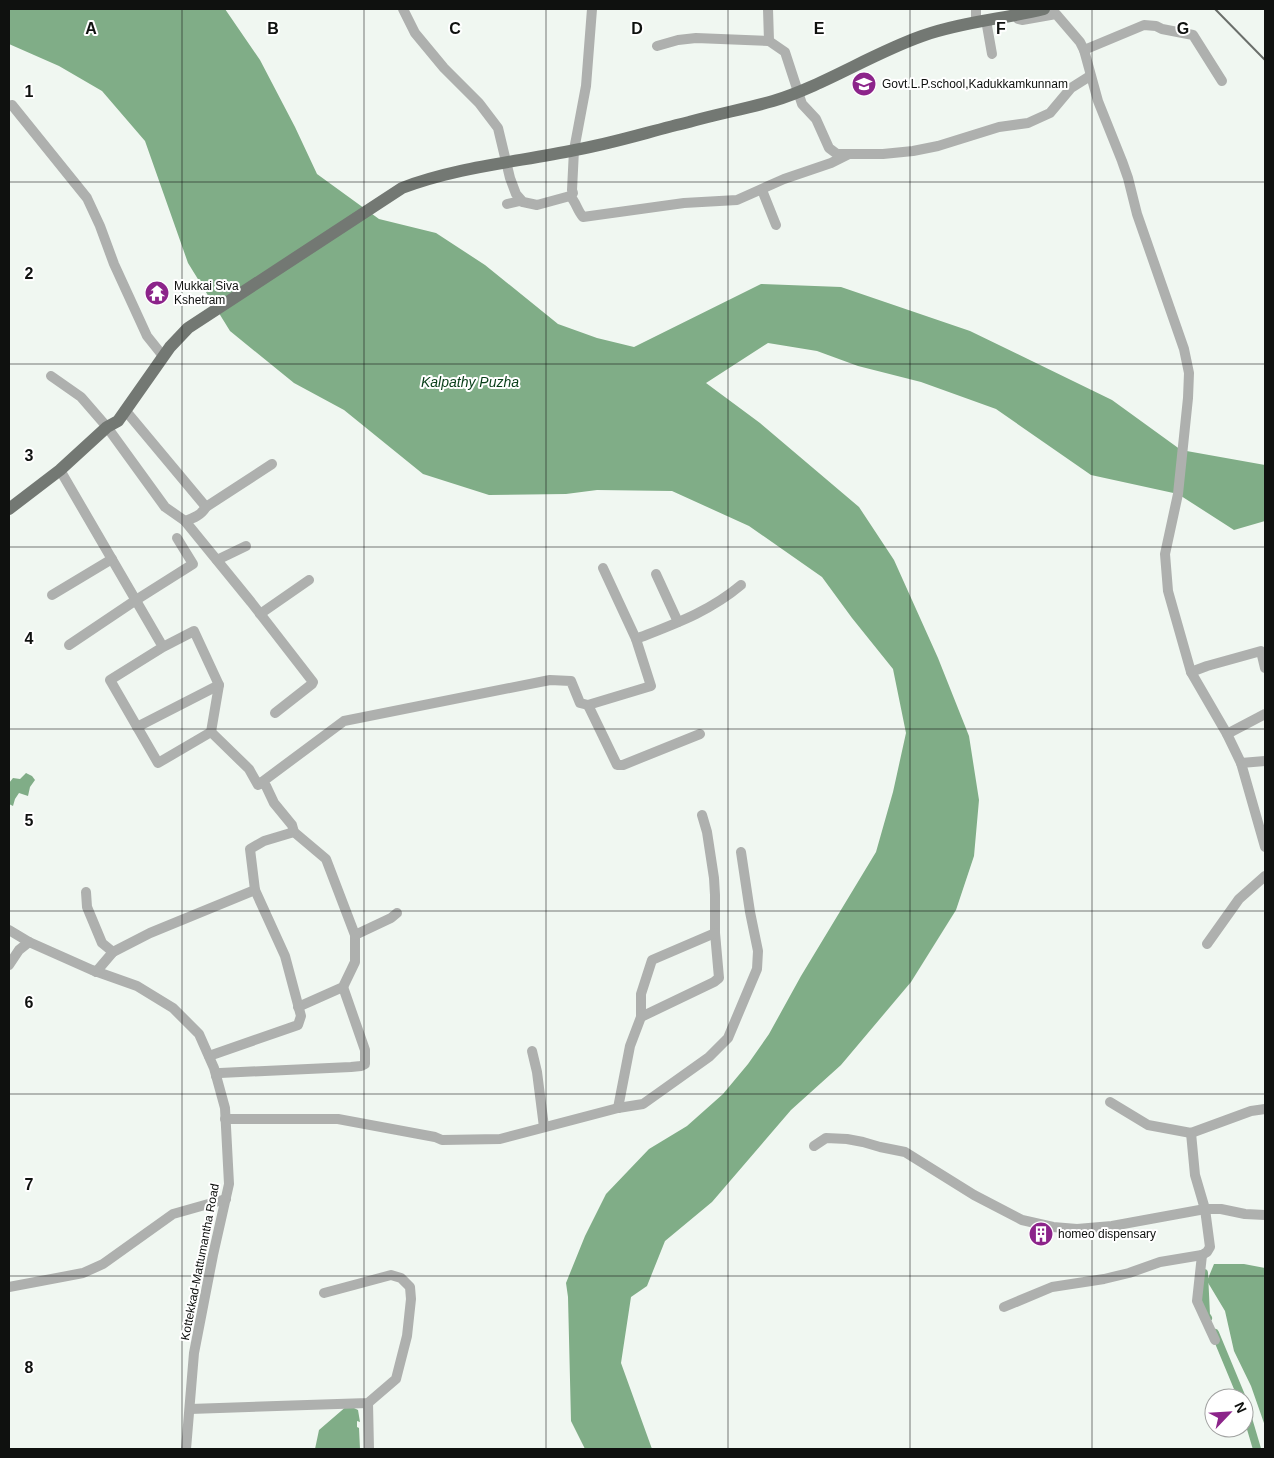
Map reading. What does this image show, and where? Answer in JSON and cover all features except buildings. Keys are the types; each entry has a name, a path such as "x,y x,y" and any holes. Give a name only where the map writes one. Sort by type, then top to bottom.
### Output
{"main road":[{"path":"9,509 60,470 107,427 118,421 163,356 188,328 402,188 426,179 614,142 749,107 815,86 893,47 979,17 1044,9"}],"street":[{"path":"403,9 415,33 444,68 479,103 498,128 516,194 523,202"},
{"path":"573,193 574,150 586,86 592,9"},
{"path":"768,9 769,41"},
{"path":"1017,13 1022,20 1056,14 1080,42 1084,50 1098,101 1128,178 1136,214 1184,349 1189,373 1188,398 1178,494 1165,554 1168,591 1191,672 1228,734 1241,763 1265,847"},
{"path":"979,17 992,54"},
{"path":"1084,50 1144,25 1156,26 1193,35 1222,81"},
{"path":"657,46 678,40 696,38 769,41 785,52 802,104 816,119 829,148 837,154 883,154 913,151 938,146 999,127 1028,123 1050,113 1071,88 1090,76"},
{"path":"12,105 87,198 114,264 147,336 163,356"},
{"path":"507,204 520,201 537,205 570,196 583,217 684,203 737,200 791,176 831,163 849,154"},
{"path":"762,190 776,225"},
{"path":"50,376 81,397 107,427 165,507 185,521 313,682 275,713"},
{"path":"125,410 206,507"},
{"path":"185,521 194,518 203,512 206,507 272,464"},
{"path":"60,470 163,647"},
{"path":"69,645 193,564 177,538"},
{"path":"217,560 246,546"},
{"path":"52,595 112,559"},
{"path":"211,732 250,769 258,785 344,721 550,680 570,681 580,703 588,705 650,686 636,639 603,568"},
{"path":"656,574 678,622"},
{"path":"260,614 309,580"},
{"path":"636,639 711,607 740,586"},
{"path":"194,631 219,685 211,732 158,763 110,680 163,647 194,631"},
{"path":"1191,672 1261,651 1265,668"},
{"path":"137,726 219,685"},
{"path":"588,705 617,765 623,765 700,734"},
{"path":"1228,734 1265,714"},
{"path":"1241,763 1265,761"},
{"path":"262,783 266,786 274,803 292,825 294,832 326,859 355,935 355,962 343,987 298,1007"},
{"path":"641,1017 714,982 718,978 714,878 707,832 702,815"},
{"path":"209,1056 298,1025 301,1016 285,956 255,890 250,849 264,841 294,832"},
{"path":"225,1119 338,1119 435,1137 442,1140 500,1139 618,1108 643,1104 709,1057 728,1038 757,969 758,951 741,852"},
{"path":"1207,944 1239,898 1265,876"},
{"path":"96,972 113,952 150,933 255,890"},
{"path":"86,892 86,907 102,943 113,952"},
{"path":"355,935 391,918 397,913"},
{"name":"Kottekkad-Mattumantha Road","path":"9,930 29,942 96,972 137,986 173,1008 199,1034 216,1076 225,1108 229,1184 194,1353 186,1449"},
{"path":"618,1108 630,1046 641,1017 641,994 652,960 715,933"},
{"path":"9,965 19,950 29,942"},
{"path":"216,1076 220,1073 351,1067 365,1064 364,1050 343,987"},
{"path":"532,1051 537,1072 544,1127"},
{"path":"1110,1102 1148,1125 1191,1133 1251,1111 1265,1109"},
{"path":"1004,1307 1052,1287 1104,1279 1129,1273 1160,1262 1202,1255 1207,1252 1210,1247 1205,1210 1195,1174 1191,1133"},
{"path":"814,1146 826,1138 833,1138 863,1142 905,1152 974,1195 1022,1220 1053,1226 1077,1229 1112,1226 1221,1209 1245,1214 1265,1215"},
{"path":"9,1287 83,1273 103,1264 173,1214 226,1199"},
{"path":"1202,1255 1197,1301 1215,1340"},
{"path":"190,1409 368,1403 396,1379 407,1336 411,1299 410,1287 401,1278 391,1275 324,1293"},
{"path":"368,1403 368,1449"}],"water":[{"name":"Kalpathy Puzha","path":"9,9 225,9 260,60 317,174 379,219 436,233 485,265 558,324 597,338 634,347 761,284 841,287 970,331 1112,400 1181,450 1265,465 1265,521 1234,530 1178,494 1091,475 996,409 921,382 858,366 817,351 768,343 706,383 760,423 859,507 894,560 938,658 969,736 979,800 974,856 956,910 911,982 841,1065 791,1110 712,1202 665,1241 647,1286 631,1297 621,1363 652,1449 585,1449 571,1421 566,1283 585,1236 606,1194 649,1149 687,1126 723,1094 748,1064 769,1034 801,976 876,852 893,792 906,733 893,669 822,577 749,526 672,491 597,490 566,494 489,495 423,474 344,410 294,383 230,331 188,263 145,141 102,91 59,66 9,44"},
{"path":"26,773 35,780 30,787 28,796 19,793 13,806 9,804 9,783 13,778 20,779"},
{"path":"1214,1264 1244,1264 1265,1268 1265,1426 1254,1395 1254,1388 1252,1388 1234,1351 1225,1311 1207,1281"},
{"path":"348,1405 358,1410 360,1422 357,1421 357,1427 359,1428 360,1449 315,1449 319,1430"}],"waterway":[{"path":"1204,1273 1206,1315 1208,1318"},
{"path":"1215,1333 1238,1388"},
{"path":"1254,1438 1257,1449"}],"railway":[{"path":"1215,9 1265,60"}],"place":[{"name":"Govt.L.P.school,Kadukkamkunnam","path":"864,84"},
{"name":"Mukkai Siva Kshetram","path":"157,293"},
{"name":"homeo dispensary","path":"1041,1234"}]}
